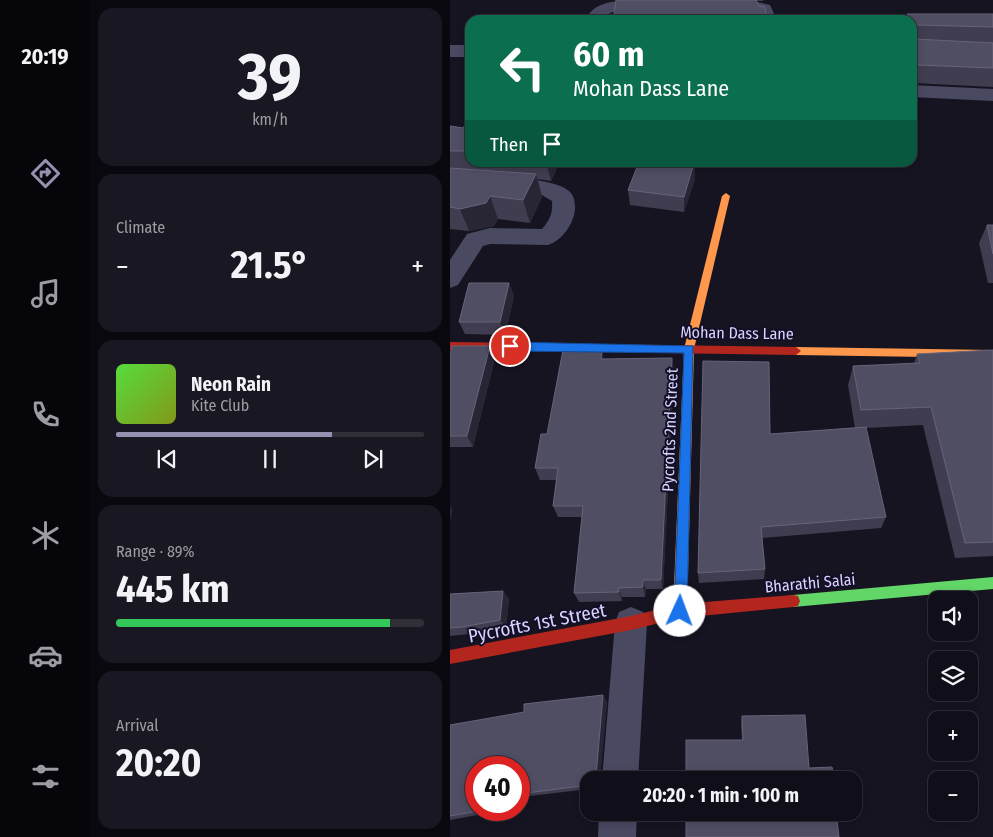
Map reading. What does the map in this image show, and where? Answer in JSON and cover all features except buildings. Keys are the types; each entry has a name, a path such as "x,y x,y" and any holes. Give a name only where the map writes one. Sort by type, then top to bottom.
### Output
{"street":[{"path":"595,15 601,9 610,6 669,7"},
{"path":"708,7 756,7 764,9 766,15"},
{"path":"450,51 465,50"},
{"path":"917,91 993,95"},
{"path":"450,182 546,188 562,197 565,208 560,226 548,237 490,236 474,240 450,279"},
{"name":"Pycrofts 2nd Street","path":"680,611 689,349 726,196"},
{"name":"Mohan Dass Lane","path":"450,346 993,354"},
{"name":"Bharathi Salai","path":"631,622 680,611 993,583"},
{"path":"621,771 631,622"},
{"name":"Pycrofts 1st Street","path":"450,657 631,622"},
{"path":"616,837 617,821"}],"traffic: fast":[{"path":"793,601 993,583"}],"traffic: slow":[{"path":"680,611 689,349 726,196"},
{"path":"796,351 993,354"}],"traffic: jam":[{"path":"450,346 796,351"},
{"path":"450,657 631,623 680,611 793,601"}],"route":[{"path":"510,346 689,349 680,611"}]}
